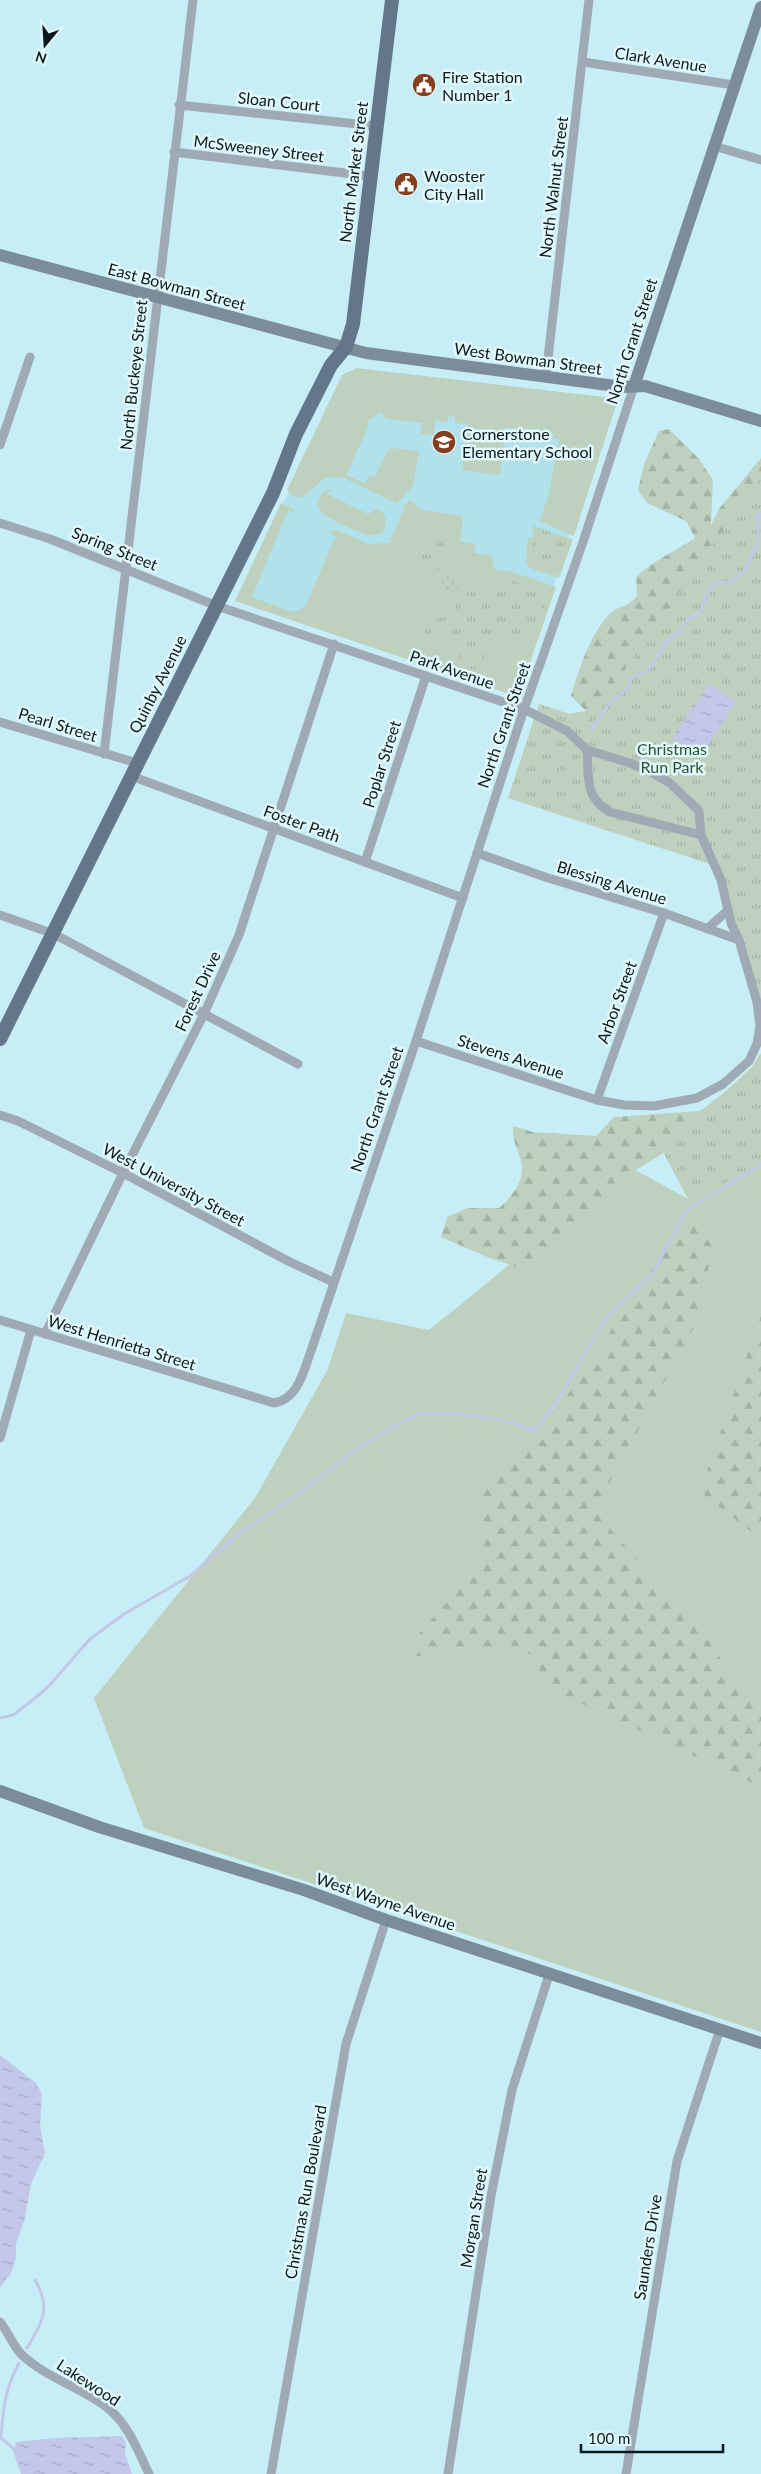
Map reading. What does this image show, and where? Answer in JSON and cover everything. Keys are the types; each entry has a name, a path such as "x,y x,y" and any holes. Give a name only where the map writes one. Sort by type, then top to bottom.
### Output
{"main road":[{"name":"North Market Street","path":"346,347 353,324 369,176 392,0"},
{"name":"Quinby Avenue","path":"0,1039 278,483 282,467 296,434 331,365 346,347"}],"street":[{"name":"North Buckeye Street","path":"104,754 192,0"},
{"name":"North Walnut Street","path":"546,376 584,62 589,0"},
{"name":"North Grant Street","path":"235,1392 274,1403 286,1399 295,1391 416,1041 524,709 583,542 761,6"},
{"name":"Clark Avenue","path":"584,62 734,86"},
{"name":"Sloan Court","path":"179,106 376,126"},
{"path":"714,146 761,160"},
{"name":"McSweeney Street","path":"174,152 369,176"},
{"name":"East Bowman Street","path":"0,254 156,303 346,347"},
{"name":"West Bowman Street","path":"346,347 366,353 623,387 645,386 761,421"},
{"path":"0,445 30,357"},
{"name":"Spring Street","path":"0,523 50,539 217,606"},
{"name":"Park Avenue","path":"217,606 524,709 567,731 587,750 630,763 670,783 699,811 702,834 721,880 730,923 739,940"},
{"name":"Forest Drive","path":"45,1334 123,1173 205,1012 239,935 334,644"},
{"name":"Poplar Street","path":"365,862 426,676"},
{"name":"Pearl Street","path":"0,722 104,754 134,770"},
{"path":"587,750 590,788 599,806 610,812 702,834"},
{"name":"Foster Path","path":"134,770 274,830 463,898"},
{"name":"Blessing Avenue","path":"477,853 548,878 664,913 739,940"},
{"path":"707,929 728,910"},
{"name":"Arbor Street","path":"597,1100 664,913"},
{"path":"0,915 54,934 205,1012 298,1064"},
{"name":"Stevens Avenue","path":"416,1041 597,1100 624,1105 654,1106 697,1098 723,1084 749,1062 757,1044 760,1026 757,1002 739,940"},
{"name":"West University Street","path":"0,1115 18,1121 123,1173 288,1262 333,1282"},
{"name":"West Henrietta Street","path":"0,1320 235,1392"},
{"path":"0,1438 31,1330"},
{"name":"West Wayne Avenue","path":"0,1791 99,1827 304,1890 386,1920 550,1972 761,2043"},
{"name":"Christmas Run Boulevard","path":"271,2474 346,2044 386,1920"},
{"name":"Morgan Street","path":"448,2474 491,2196 512,2090 550,1972"},
{"name":"Saunders Drive","path":"626,2474 677,2161 720,2029"},
{"name":"Lakewood","path":"1,2323 20,2352 27,2359 54,2378 110,2410 130,2434 149,2474"}],"shaded area":[{"path":"344,377 614,402 517,696 237,599"}],"green space":[{"path":"357,368 612,398 616,405 574,536 540,521 549,493 559,439 553,438 554,434 506,427 500,475 462,470 467,424 455,423 455,417 448,416 448,422 435,420 434,435 421,434 422,423 386,419 382,412 367,421 369,425 346,475 365,484 369,475 374,478 388,450 391,448 419,451 413,486 398,502 396,503 344,478 335,477 329,477 322,481 303,496 298,498 292,496 287,490 342,375"},
{"path":"669,429 699,459 713,480 711,525 719,509 761,458 761,588 639,736 556,716 586,711 571,696 582,663 592,639 605,619 615,610 630,603 637,596 636,577 657,561 695,538 686,521 647,503 638,490 644,464 659,431"},
{"name":"Christmas Run Park","path":"761,477 761,1018 719,867 508,798 539,704 588,720"},
{"path":"329,489 334,489 325,493 368,514 377,509 383,513 386,520 384,531 375,535 365,534 323,514 318,506 318,501 322,493"},
{"path":"410,500 422,510 463,516 460,542 475,544 474,553 492,556 493,566 497,570 509,571 556,587 518,697 235,601 281,503 295,510 294,512 288,510 252,597 292,612 305,607 336,536 329,533 331,531 336,530 368,544 389,543 404,509 403,507"},
{"path":"533,526 568,538 556,575 531,565"},
{"path":"528,538 532,538 531,565 556,575 568,538 573,539 559,578 528,567 526,563"},
{"path":"436,540 444,544 450,555 443,559 439,569 430,572 417,561 417,545"},
{"path":"499,576 550,593 533,643 498,632 484,645 486,652 483,663 476,669 471,669 460,662 456,644 458,641 433,639 428,641 422,625 454,612 458,599 455,595 460,590 495,597 496,582"},
{"path":"447,577 453,577 458,582 456,591 447,593 442,588 442,582"},
{"path":"761,1053 761,1086 678,1144 615,1183 572,1226 531,1272 487,1257 441,1237 447,1217 467,1208 499,1208 510,1198 518,1186 522,1165 514,1138 513,1126 533,1132 596,1136 614,1117 700,1111 725,1092 752,1067"},
{"path":"761,1065 761,1166 688,1199 662,1150"},
{"path":"761,1166 761,2032 144,1828 94,1698 255,1498 327,1371 346,1313 429,1330 630,1167 688,1199"},
{"path":"687,1218 714,1237 699,1318 594,1511 700,1629 735,1679 761,1705 761,1787 544,1686 536,1655 476,1646 395,1660 481,1565 476,1492 550,1421"},
{"path":"761,1315 761,1539 700,1492"}],"water":[{"path":"709,684 736,702 700,757 672,738"},
{"path":"0,2055 36,2083 42,2094 40,2126 45,2153 31,2184 25,2218 16,2244 16,2259 11,2273 0,2288"},
{"path":"122,2436 126,2443 125,2453 132,2474 21,2474 13,2451 16,2442 55,2438"}],"waterway":[{"path":"592,729 608,705 629,686 631,678 647,670 653,664 664,644 679,632 687,620 699,613 711,586 716,583 730,582 745,571 759,539 756,516 761,513"},
{"path":"0,1718 13,1715 34,1699 48,1687 90,1639 124,1614 190,1576 240,1533 290,1500 361,1446 407,1419 422,1413 443,1413 505,1420 535,1431 556,1403 606,1318 653,1273 685,1212 761,1164"},
{"path":"27,2348 41,2323 44,2307 43,2299 35,2280"},
{"path":"14,2449 1,2438 6,2399 19,2363"}],"place":[{"name":"Fire Station Number 1","path":"424,85"},
{"name":"Wooster City Hall","path":"406,184"},
{"name":"Cornerstone Elementary School","path":"444,442"}]}
